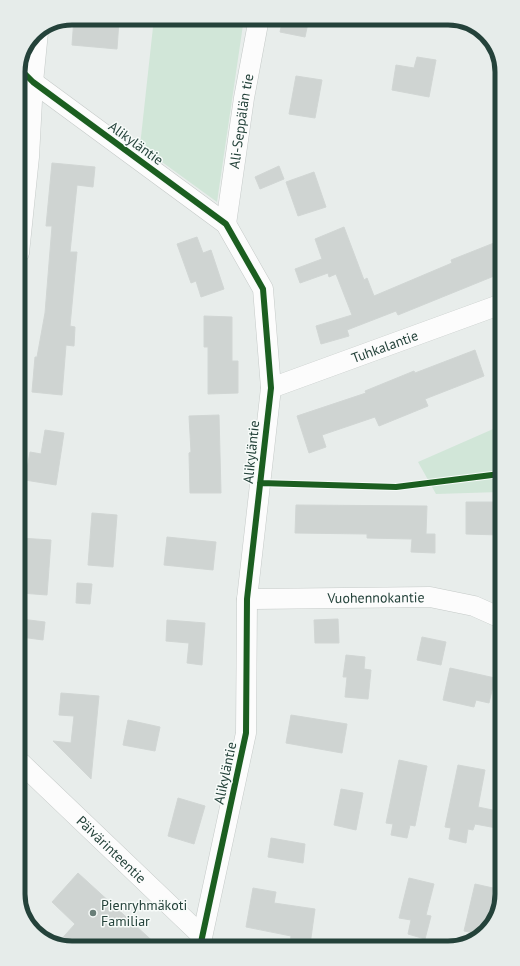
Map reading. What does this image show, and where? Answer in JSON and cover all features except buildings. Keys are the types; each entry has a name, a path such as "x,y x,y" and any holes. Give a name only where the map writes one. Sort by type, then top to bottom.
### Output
{"street":[{"name":"Ali-Seppälän tie","path":"226,224 244,98 258,25"},
{"path":"25,195 37,41"},
{"name":"Alikyläntie","path":"25,74 33,82 226,224 263,289 271,388 247,599 246,733 201,941"},
{"name":"Tuhkalantie","path":"271,388 495,306"},
{"name":"Vuohennokantie","path":"247,599 430,597 474,606 495,615"},
{"name":"Päivärinteentie","path":"25,766 201,941"}],"green space":[{"path":"153,25 243,25 217,202 140,146"},
{"path":"495,428 495,492 436,494 418,462"}],"cycle path":[{"path":"25,74 33,82 226,224 263,289 271,388 247,599 246,733 201,941"},
{"path":"260,483 396,487 495,475"}],"place":[{"name":"Pienryhmäkoti Familiar","path":"93,913"}]}
